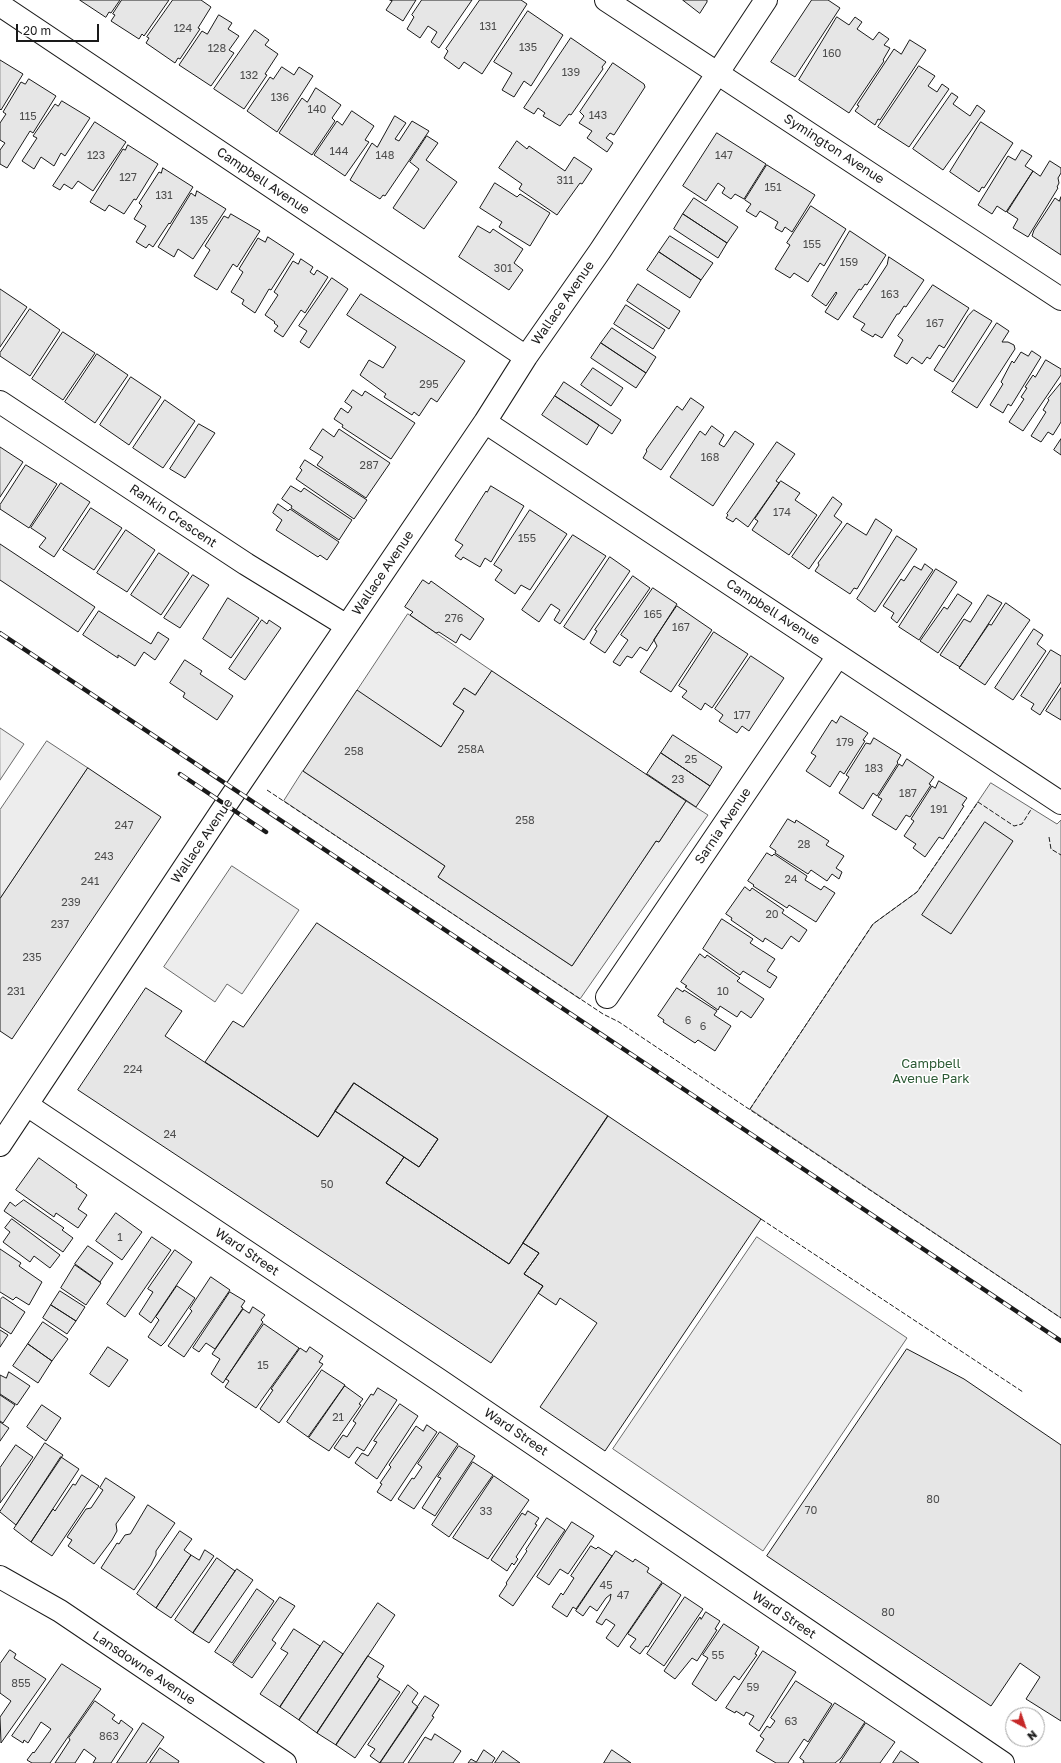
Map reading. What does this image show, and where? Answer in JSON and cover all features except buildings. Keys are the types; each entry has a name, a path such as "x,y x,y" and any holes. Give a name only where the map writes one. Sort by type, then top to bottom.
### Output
{"street":[{"name":"Symington Avenue","path":"606,0 1061,299"},
{"name":"Wallace Avenue","path":"0,1146 218,816 485,422 526,357 719,73 766,0"},
{"name":"Campbell Avenue","path":"0,5 526,357"},
{"name":"Rankin Crescent","path":"0,402 246,564 347,626"},
{"name":"Campbell Avenue","path":"485,422 1061,803"},
{"name":"Sarnia Avenue","path":"607,997 838,656"},
{"name":"Ward Street","path":"27,1105 439,1380 1003,1763"},
{"name":"Lansdowne Avenue","path":"0,1577 60,1611 284,1763"}],"shaded area":[{"path":"408,614 492,671 475,695 464,688 453,704 464,711 441,747 357,691"},
{"path":"0,728 24,744 0,780"},
{"path":"47,741 88,768 0,899 0,810"},
{"path":"303,771 445,866 438,877 572,966 656,841 659,842 686,801 708,815 580,999 284,801"},
{"name":"Campbell Avenue Park","path":"991,783 1057,824 1061,820 1061,1318 750,1109 873,924 917,892"},
{"path":"232,866 299,910 242,994 227,984 215,1002 164,967"},
{"path":"757,1237 907,1338 763,1551 613,1449"}],"railway":[{"path":"0,633 1061,1341"},
{"path":"180,774 266,832"}],"fence":[{"path":"267,790 603,1014 619,1022 1061,1318"},
{"path":"750,1109 873,924 917,892 978,802 1014,826 1022,824 1032,808"},
{"path":"1049,837 1051,849 1061,855"},
{"path":"761,1219 1023,1392"}]}
